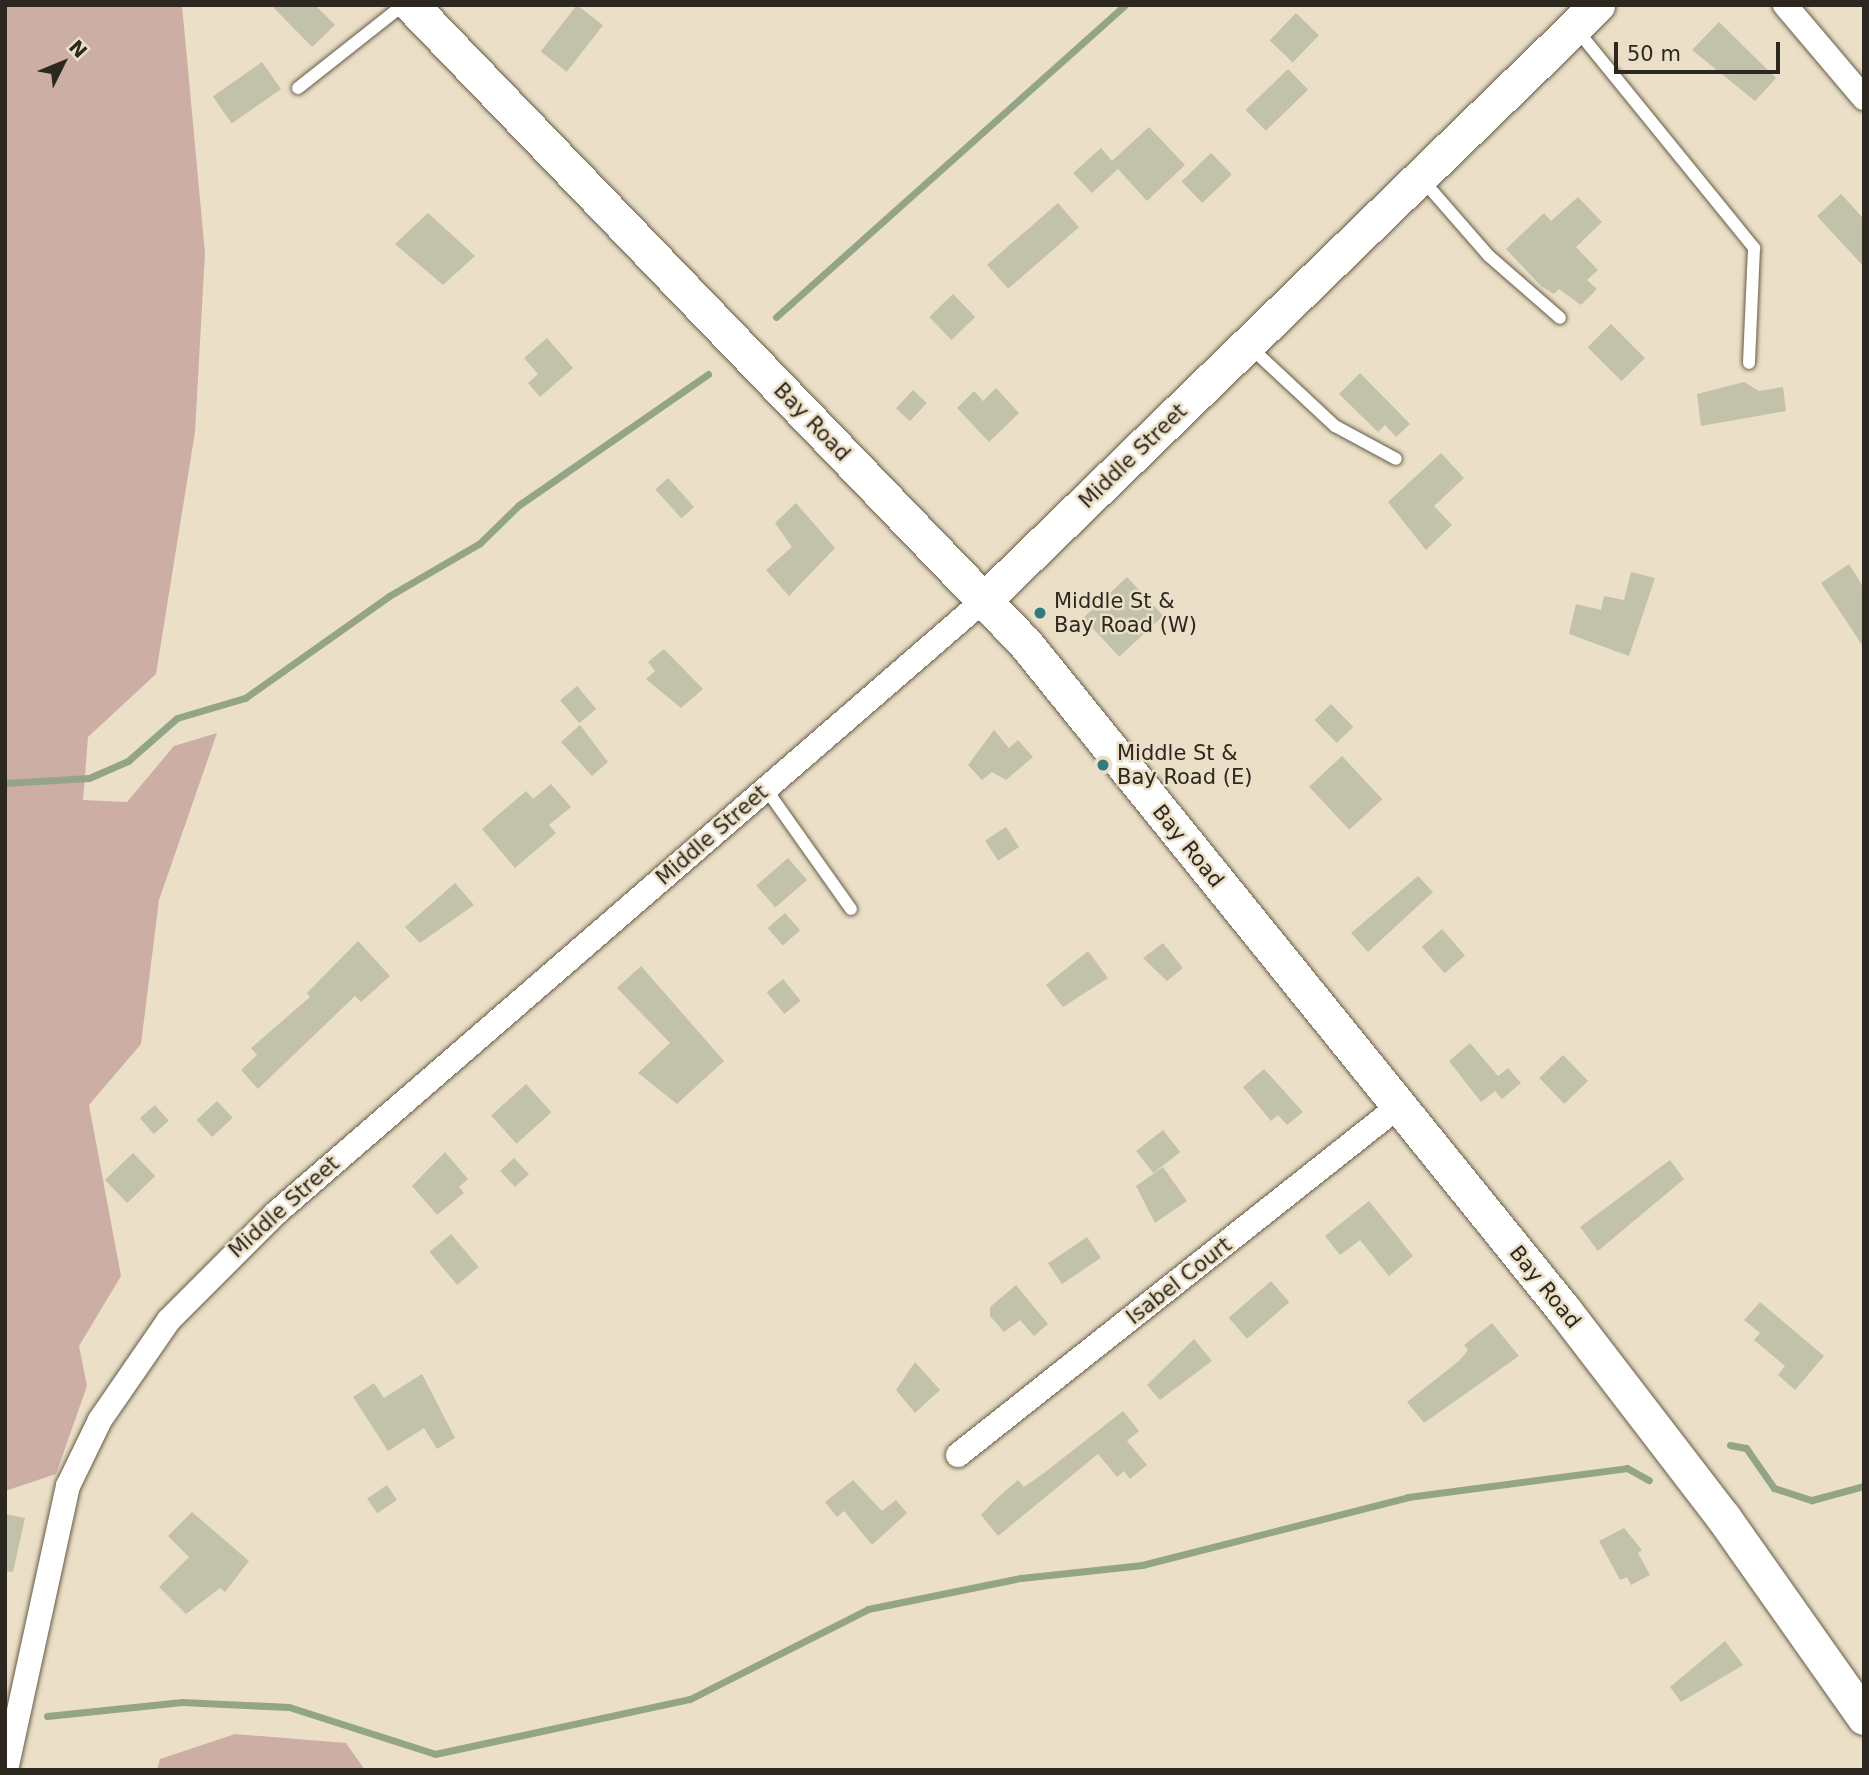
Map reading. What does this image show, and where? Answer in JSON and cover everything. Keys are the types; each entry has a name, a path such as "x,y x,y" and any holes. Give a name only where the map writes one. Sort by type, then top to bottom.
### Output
{"main road":[{"name":"Bay Road","path":"411,5 985,599 1399,1106 1723,1517 1864,1717"},
{"name":"Middle Street","path":"985,599 1586,16"}],"street":[{"path":"1785,5 1864,99"},
{"name":"Middle Street","path":"6,1770 68,1486 100,1420 169,1320 276,1213 985,599"},
{"name":"Isabel Court","path":"958,1455 1399,1106"}],"lane":[{"path":"298,88 403,5"},
{"path":"1586,16 1754,248 1749,363"},
{"path":"1420,177 1489,257 1560,318"},
{"path":"1248,344 1350,438 1396,459"},
{"path":"766,789 851,909"}],"shaded area":[{"path":"5,5 182,5 205,253 195,432 156,674 88,737 83,800 127,802 174,746 217,733 159,900 141,1044 89,1105 121,1276 79,1346 87,1386 56,1474 5,1491"},
{"path":"235,1734 346,1743 365,1770 157,1770 160,1759"}],"building":[{"path":"271,5 315,5 335,25 312,47"},
{"path":"577,5 603,25 567,72 541,51"},
{"path":"1296,13 1319,35 1293,63 1270,40"},
{"path":"1719,22 1776,78 1755,101 1692,50"},
{"path":"262,62 281,89 232,123 213,96"},
{"path":"1288,69 1308,90 1266,131 1246,110"},
{"path":"1149,127 1185,165 1147,201 1118,169 1092,193 1073,173 1101,148 1112,161"},
{"path":"1211,153 1232,175 1202,203 1182,181"},
{"path":"1841,194 1864,219 1864,267 1817,216"},
{"path":"1578,197 1602,222 1576,247 1598,270 1587,280 1597,289 1581,305 1559,289 1554,294 1541,286 1506,249 1544,213 1551,221"},
{"path":"1058,203 1079,227 1008,289 987,265"},
{"path":"428,213 475,256 443,285 395,244"},
{"path":"953,294 975,317 951,340 929,317"},
{"path":"1611,324 1645,358 1622,381 1588,347"},
{"path":"547,338 573,368 540,397 528,383 538,374 524,358"},
{"path":"1360,373 1410,424 1396,437 1385,425 1378,432 1339,394"},
{"path":"1744,382 1759,391 1783,387 1786,411 1701,426 1697,394"},
{"path":"996,388 1019,413 989,442 957,408 974,391 983,401"},
{"path":"913,390 927,403 910,421 896,408"},
{"path":"1441,453 1464,478 1434,506 1452,525 1426,550 1388,502"},
{"path":"668,478 694,507 681,518 655,489"},
{"path":"796,503 835,548 789,596 766,570 792,547 775,523"},
{"path":"1849,564 1862,585 1864,648 1821,583"},
{"path":"1631,572 1655,578 1629,656 1569,634 1576,604 1601,610 1604,596 1624,600"},
{"path":"1127,577 1163,616 1119,657 1083,618"},
{"path":"664,649 703,689 681,708 646,679 655,671 648,662"},
{"path":"577,686 596,709 579,723 560,700"},
{"path":"1331,704 1353,727 1337,743 1314,720"},
{"path":"580,725 608,762 592,776 561,742"},
{"path":"994,730 1009,748 1018,740 1033,757 1006,780 992,772 982,780 968,765"},
{"path":"1342,756 1382,799 1349,830 1309,787"},
{"path":"551,784 571,807 549,825 556,833 515,868 482,829 526,791 533,799"},
{"path":"1006,827 1019,847 998,861 985,841"},
{"path":"788,858 807,880 775,907 756,886"},
{"path":"1418,876 1433,892 1368,952 1351,933"},
{"path":"455,883 474,905 420,943 405,927"},
{"path":"785,913 800,930 783,945 768,928"},
{"path":"1442,929 1465,955 1445,973 1422,947"},
{"path":"358,941 390,976 361,1002 355,996 258,1089 241,1070 257,1055 251,1048 310,997 307,993"},
{"path":"1163,943 1183,968 1167,981 1143,958"},
{"path":"1088,951 1108,978 1063,1007 1046,985"},
{"path":"641,966 724,1061 677,1104 638,1073 670,1043 617,988"},
{"path":"783,979 801,1001 784,1014 767,992"},
{"path":"1470,1043 1498,1076 1508,1068 1521,1083 1502,1099 1495,1091 1481,1102 1449,1061"},
{"path":"1563,1055 1588,1081 1564,1104 1539,1078"},
{"path":"1264,1069 1303,1112 1287,1125 1278,1115 1271,1121 1243,1087"},
{"path":"526,1084 551,1112 516,1144 491,1115"},
{"path":"217,1101 233,1118 212,1137 197,1120"},
{"path":"155,1105 169,1121 154,1134 140,1118"},
{"path":"1163,1130 1180,1152 1153,1173 1136,1151"},
{"path":"445,1152 468,1179 459,1187 464,1193 437,1215 412,1186"},
{"path":"133,1153 155,1176 127,1203 105,1180"},
{"path":"514,1158 529,1174 515,1187 500,1171"},
{"path":"1670,1160 1684,1179 1598,1251 1580,1227"},
{"path":"1163,1167 1187,1201 1155,1223 1136,1186"},
{"path":"1369,1201 1413,1256 1389,1276 1360,1240 1340,1255 1325,1236"},
{"path":"451,1234 479,1267 457,1285 430,1252"},
{"path":"1087,1237 1101,1258 1062,1284 1048,1263"},
{"path":"1271,1281 1289,1302 1247,1339 1229,1318"},
{"path":"1016,1285 1048,1324 1034,1336 1020,1320 1004,1332 990,1316 990,1307"},
{"path":"1760,1302 1824,1356 1795,1390 1778,1375 1785,1366 1754,1340 1760,1333 1744,1320"},
{"path":"1492,1323 1519,1356 1424,1423 1407,1402 1459,1361 1468,1350 1464,1345"},
{"path":"1194,1339 1212,1361 1160,1400 1147,1385"},
{"path":"915,1362 940,1390 915,1413 896,1390"},
{"path":"422,1374 455,1438 437,1449 424,1428 388,1451 353,1397 374,1383 384,1398"},
{"path":"1123,1411 1139,1431 1127,1441 1147,1465 1130,1479 1124,1471 1117,1477 1098,1454 998,1536 981,1515 995,1500 1018,1480 1024,1487"},
{"path":"853,1480 882,1511 896,1500 907,1513 872,1545 844,1511 837,1517 825,1502"},
{"path":"387,1485 397,1500 377,1513 367,1498"},
{"path":"192,1512 249,1561 225,1592 220,1588 186,1614 159,1587 189,1557 168,1536"},
{"path":"5,1514 25,1518 13,1572 5,1571"},
{"path":"1624,1528 1642,1550 1638,1553 1650,1575 1631,1585 1627,1577 1620,1580 1599,1541"},
{"path":"1725,1641 1743,1665 1681,1702 1670,1687"}],"waterway":[{"path":"776,317 1125,5"},
{"path":"5,783 89,778 128,761 177,718 245,698 389,596 480,543 519,505 708,374"},
{"path":"1730,1445 1746,1448 1774,1488 1812,1500 1864,1486"},
{"path":"47,1716 182,1702 289,1707 435,1754 690,1699 868,1609 1021,1578 1142,1565 1408,1497 1627,1468 1649,1480"}],"place":[{"name":"Middle St & Bay Road (W)","path":"1040,613"},
{"name":"Middle St & Bay Road (E)","path":"1103,765"}]}
